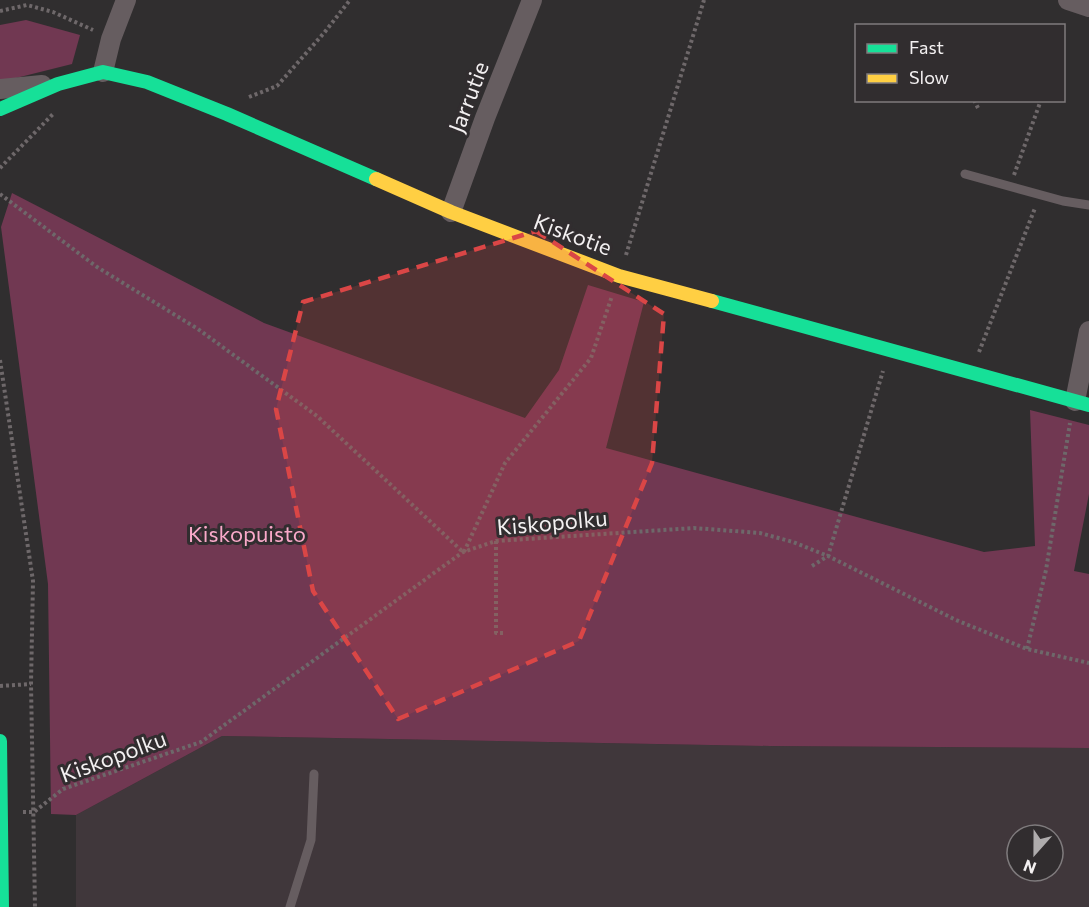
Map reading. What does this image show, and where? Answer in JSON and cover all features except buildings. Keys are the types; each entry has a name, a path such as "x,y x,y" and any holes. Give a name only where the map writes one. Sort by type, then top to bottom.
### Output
{"street":[{"path":"103,72 111,39 126,0"},
{"name":"Jarrutie","path":"451,212 532,0"},
{"path":"1068,0 1089,7"},
{"name":"Kiskotie","path":"0,109 58,84 103,72 147,82 227,114 451,212 619,276 1082,403"},
{"name":"Kiskotie","path":"0,89 58,84"},
{"path":"1082,403 1089,331"},
{"path":"0,741 2,907"}],"lane":[{"path":"965,174 1063,201 1089,205"},
{"path":"290,907 311,840 314,774"}],"path":[{"path":"245,99 277,86 350,0"},
{"path":"623,264 704,0"},
{"path":"0,11 27,5 53,12 96,31"},
{"path":"975,102 978,108"},
{"path":"1010,186 1040,102"},
{"path":"0,168 62,105"},
{"path":"0,194 97,267 198,328 317,416 463,552 505,463 591,358 615,287"},
{"path":"976,361 1040,195"},
{"path":"0,360 33,581 31,684 35,907"},
{"path":"812,566 828,556 886,362"},
{"path":"1027,649 1082,403"},
{"name":"Kiskopolku","path":"34,812 63,789 201,742 463,552 496,541 694,528 760,532 794,542 828,556 956,620 1027,649 1089,663"},
{"path":"496,541 496,633 504,633"},
{"path":"0,686 31,684"}],"highlighted area":[{"path":"536,231 664,314 652,463 579,641 398,719 313,591 276,409 303,302"}],"shaded area":[{"path":"222,736 770,746 1089,748 1089,907 76,907 76,815"}],"green space":[{"path":"26,20 80,35 72,64 0,82 0,25"},
{"name":"Kiskopuisto","path":"12,193 264,323 525,418 559,370 588,285 644,302 606,448 984,552 1035,546 1030,410 1089,425 1089,494 1074,571 1089,574 1089,748 770,746 222,736 76,815 51,814 48,584 1,227"}],"traffic: fast":[{"path":"0,109 58,84 103,72 147,82 376,179"},
{"path":"712,301 1089,405"},
{"path":"0,741 2,907"}],"traffic: slow":[{"path":"376,179 451,212 619,276 712,301"}]}
